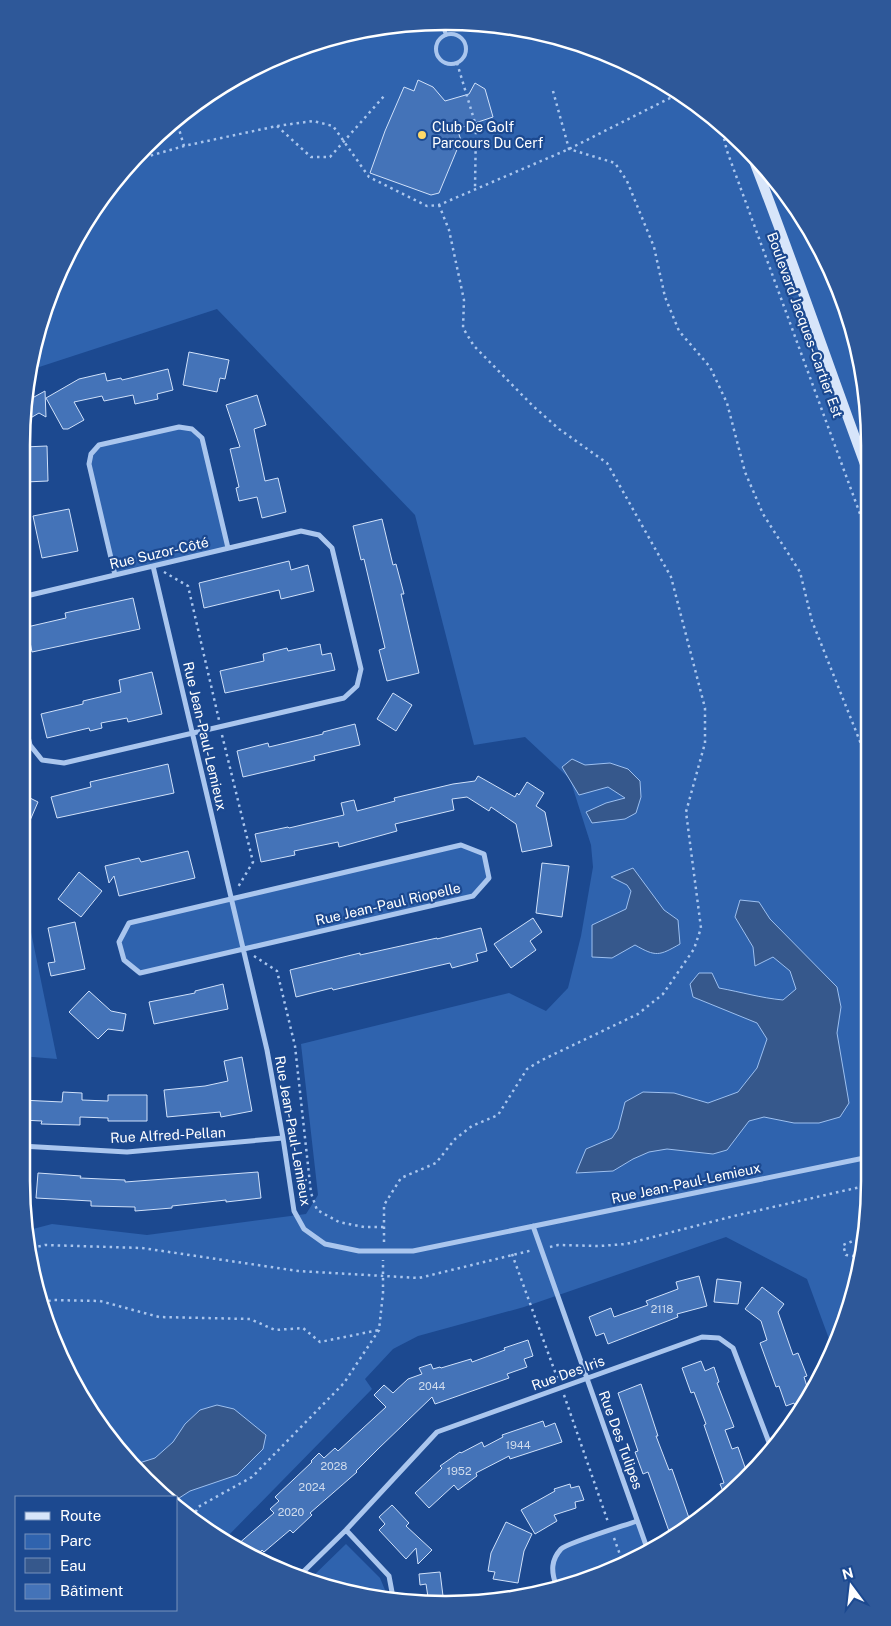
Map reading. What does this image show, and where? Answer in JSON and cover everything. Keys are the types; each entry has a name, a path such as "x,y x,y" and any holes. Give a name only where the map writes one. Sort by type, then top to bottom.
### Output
{"main road":[{"name":"Boulevard Jacques-Cartier Est","path":"758,172 861,453"},
{"name":"Boulevard Jacques-Cartier Est","path":"767,183 777,222"}],"street":[{"path":"115,575 89,464 91,454 99,445 178,427 192,429 202,438 228,548"},
{"name":"Rue Suzor-Côté","path":"30,595 301,531 320,535 332,548 361,668 357,686 344,698 192,733"},
{"name":"Rue Jean-Paul-Lemieux","path":"153,566 267,1050 294,1211 304,1229 326,1244 359,1251 413,1251 861,1158"},
{"path":"30,746 42,760 64,763 192,733"},
{"name":"Rue Jean-Paul Riopelle","path":"461,845 484,854 489,878 473,896 243,950 140,973 124,960 119,942 129,923 461,845"},
{"name":"Rue Alfred-Pellan","path":"30,1146 127,1152 283,1138"},
{"name":"Rue Des Tulipes","path":"533,1226 646,1544"},
{"name":"Rue Des Iris","path":"304,1571 346,1530 437,1432 702,1337 719,1338 733,1348 768,1441"},
{"path":"555,1581 552,1574 554,1559 563,1547 637,1521"},
{"path":"346,1530 389,1576 392,1592"}],"lane":[{"path":"444,30 446,35"},
{"path":"446,35 456,35 466,46 464,56 457,63 447,64 436,55 436,45 446,35"}],"path":[{"path":"457,63 476,126 475,189"},
{"path":"553,91 569,150"},
{"path":"277,126 311,157 330,157 384,95"},
{"path":"148,156 184,146 277,126 313,121 333,126 369,177 427,206 439,205 569,150 672,97"},
{"path":"179,128 184,146"},
{"name":"Boulevard Jacques-Cartier Est","path":"723,137 861,517"},
{"path":"569,150 615,164 627,181 654,247 665,297 679,331 710,368 726,402 745,472 763,514 800,572 812,621 861,744"},
{"path":"384,1206 401,1178 436,1163 454,1139 472,1126 498,1115 527,1070 542,1060 638,1014 663,994 694,949 701,928 686,812 705,743 705,708 671,577 607,463 559,429 533,406 474,346 464,328 464,300 449,230 439,205"},
{"path":"243,950 277,971 295,1046 310,1193 317,1210 339,1222 364,1227 384,1227"},
{"path":"36,1247 45,1245 142,1248 298,1271 419,1278 512,1254 558,1245 600,1246 626,1244 734,1216 861,1187"},
{"path":"854,1256 846,1255 843,1245 856,1241"},
{"path":"512,1254 621,1557"},
{"path":"196,1512 198,1507 252,1477 344,1383 379,1330 383,1276"},
{"path":"48,1301 100,1301 159,1317 250,1319 275,1330 303,1328 320,1342 379,1330"}],"green space":[{"path":"446,30 473,31 527,38 579,52 629,73 653,86 676,100 719,133 758,172 791,215 805,238 818,262 839,312 853,364 860,418 861,446 861,1180 860,1208 853,1262 847,1288 829,1339 807,1279 726,1237 524,1307 418,1336 393,1349 365,1379 372,1389 229,1535 193,1510 152,1474 133,1454 100,1411 73,1364 52,1314 38,1262 33,1229 52,1224 147,1235 306,1214 318,1195 301,1044 509,993 546,1011 568,988 581,936 593,867 591,845 570,779 525,737 474,745 415,515 217,309 37,368 44,338 62,286 73,262 100,215 133,172 152,152 172,133 215,100 262,73 286,62 338,44 364,38 418,31"},
{"path":"179,427 192,429 202,438 228,548 115,575 89,464 91,454 99,445"},
{"path":"461,845 484,854 489,878 473,896 140,973 124,960 119,942 129,923"},
{"path":"30,927 57,1059 30,1057"},
{"path":"637,1521 646,1544 605,1564 556,1581 554,1559 563,1547"},
{"path":"346,1544 380,1578 385,1590 364,1588 314,1575"}],"water":[{"path":"572,759 585,765 610,763 628,769 640,781 641,797 636,813 625,819 592,823 586,812 606,803 625,798 608,787 579,795 562,767"},
{"path":"633,868 664,910 678,920 680,944 658,954 648,952 635,945 612,958 592,957 592,925 626,909 631,891 627,885 611,877"},
{"path":"740,900 759,902 770,919 837,987 841,1007 837,1033 849,1103 840,1117 819,1123 794,1123 764,1117 749,1121 727,1150 713,1154 667,1149 649,1152 613,1171 576,1173 586,1149 612,1138 618,1129 625,1102 643,1092 674,1093 708,1103 738,1092 757,1068 767,1039 757,1023 693,997 690,984 699,973 712,973 719,988 759,996 783,1000 796,989 790,971 773,957 755,966 753,947 735,917"},
{"path":"217,1405 234,1409 266,1435 263,1449 237,1475 190,1491 179,1498 141,1462 155,1458 173,1442 185,1424 200,1410"}],"building":[{"name":"Club De Golf Parcours Du Cerf","path":"418,80 433,87 445,101 469,94 475,83 485,89 493,117 457,129 461,140 439,193 431,195 370,173 404,87 414,91"},
{"path":"189,352 229,360 225,379 220,378 217,392 183,385"},
{"path":"168,369 173,390 157,394 158,399 135,404 133,395 104,401 102,396 74,402 84,420 68,429 63,429 46,398 79,379 105,373 107,381 121,378 122,380"},
{"path":"45,391 46,417 39,413 31,418 33,397"},
{"path":"257,395 266,425 254,429 265,481 278,478 286,512 262,518 257,497 239,501 236,488 239,487 230,449 240,447 226,405"},
{"path":"47,446 48,481 30,482 30,447"},
{"path":"69,509 78,551 42,558 33,516"},
{"path":"382,519 393,565 396,564 404,594 401,594 419,673 387,681 379,650 385,648 364,559 361,560 353,526"},
{"path":"289,561 291,570 308,565 314,591 281,599 279,590 204,608 199,583"},
{"path":"133,598 140,629 32,652 30,626 66,618 65,613"},
{"path":"320,644 322,655 331,653 335,670 225,693 220,671 264,661 263,654 287,648 288,651"},
{"path":"152,672 162,714 128,722 127,718 101,723 102,728 90,731 89,728 47,738 41,714 121,692 119,680"},
{"path":"393,693 412,705 396,731 377,719"},
{"path":"355,724 360,745 314,756 315,760 243,777 237,751 268,743 269,747"},
{"path":"168,764 174,793 57,818 51,797 91,787 90,782"},
{"path":"478,776 515,797 517,793 519,795 527,782 544,793 536,806 545,812 552,846 522,852 516,824 491,807 489,811 467,797 452,799 454,810 395,824 397,831 339,847 338,842 294,851 295,855 261,862 255,834 344,815 341,803 354,800 357,811 395,801 394,798 453,784 475,781"},
{"path":"30,798 38,802 30,820"},
{"path":"188,851 195,878 119,896 114,876 109,883 105,866 139,858 141,862"},
{"path":"542,863 569,866 562,917 536,913"},
{"path":"79,872 102,891 81,917 58,899"},
{"path":"533,918 542,932 530,941 536,950 511,968 494,944"},
{"path":"75,922 85,969 51,976 48,963 55,962 48,928"},
{"path":"481,928 487,951 476,954 478,961 452,968 450,963 296,997 290,970 360,953 360,955"},
{"path":"223,984 228,1009 154,1024 149,1002 195,993 195,991"},
{"path":"89,991 111,1011 126,1014 123,1031 108,1029 98,1039 69,1012"},
{"path":"242,1057 252,1111 221,1117 220,1112 167,1117 164,1090 205,1086 228,1081 224,1061"},
{"path":"63,1092 82,1093 82,1100 108,1101 108,1095 147,1095 147,1121 108,1121 108,1118 80,1117 80,1125 41,1124 42,1121 30,1120 30,1100 62,1102"},
{"path":"258,1172 261,1198 226,1202 226,1200 135,1211 135,1207 91,1206 91,1201 36,1198 38,1173 81,1176 80,1178 125,1180 125,1182"},
{"path":"699,1276 707,1306 677,1314 678,1317 608,1344 604,1333 596,1336 589,1317 611,1308 614,1317 648,1305 646,1301 678,1289 676,1282"},
{"path":"717,1279 741,1282 738,1304 714,1302"},
{"path":"762,1287 784,1304 778,1312 793,1355 798,1353 807,1376 804,1377 807,1385 795,1405 794,1403 786,1406 779,1386 776,1387 760,1343 767,1340 761,1321 745,1309"},
{"path":"528,1340 533,1356 524,1359 527,1367 507,1374 509,1378 435,1404 432,1397 357,1472 310,1513 312,1515 293,1533 290,1530 264,1552 262,1550 260,1552 241,1542 274,1513 270,1509 279,1501 275,1497 319,1453 324,1458 335,1448 338,1451 386,1407 374,1395 384,1385 393,1393 408,1379 422,1374 419,1368 431,1364 433,1369 441,1368 471,1359 472,1362 505,1350 504,1348"},
{"path":"701,1361 705,1371 714,1367 719,1382 717,1383 734,1427 725,1430 732,1449 738,1447 745,1468 722,1490 720,1484 724,1483 704,1425 706,1424 694,1392 691,1393 682,1368"},
{"path":"641,1384 658,1436 656,1436 669,1470 672,1469 689,1517 669,1530 648,1472 643,1474 635,1452 638,1451 618,1393"},
{"path":"543,1421 545,1427 555,1423 562,1442 510,1459 509,1456 476,1473 477,1476 458,1490 454,1485 429,1508 415,1493 442,1468 440,1466 460,1452 482,1442 484,1447 503,1437 502,1435"},
{"path":"570,1484 571,1488 579,1486 584,1500 575,1502 576,1508 554,1515 557,1521 535,1534 521,1510 555,1491 554,1489"},
{"path":"392,1505 409,1523 406,1526 432,1550 418,1564 416,1548 406,1559 379,1530 385,1524 379,1517"},
{"path":"506,1522 532,1534 524,1551 518,1583 493,1579 495,1572 488,1571 491,1553"},
{"path":"440,1572 443,1596 428,1595 426,1584 420,1585 419,1574"}],"place":[{"name":"Club De Golf Parcours Du Cerf","path":"422,135"}]}
